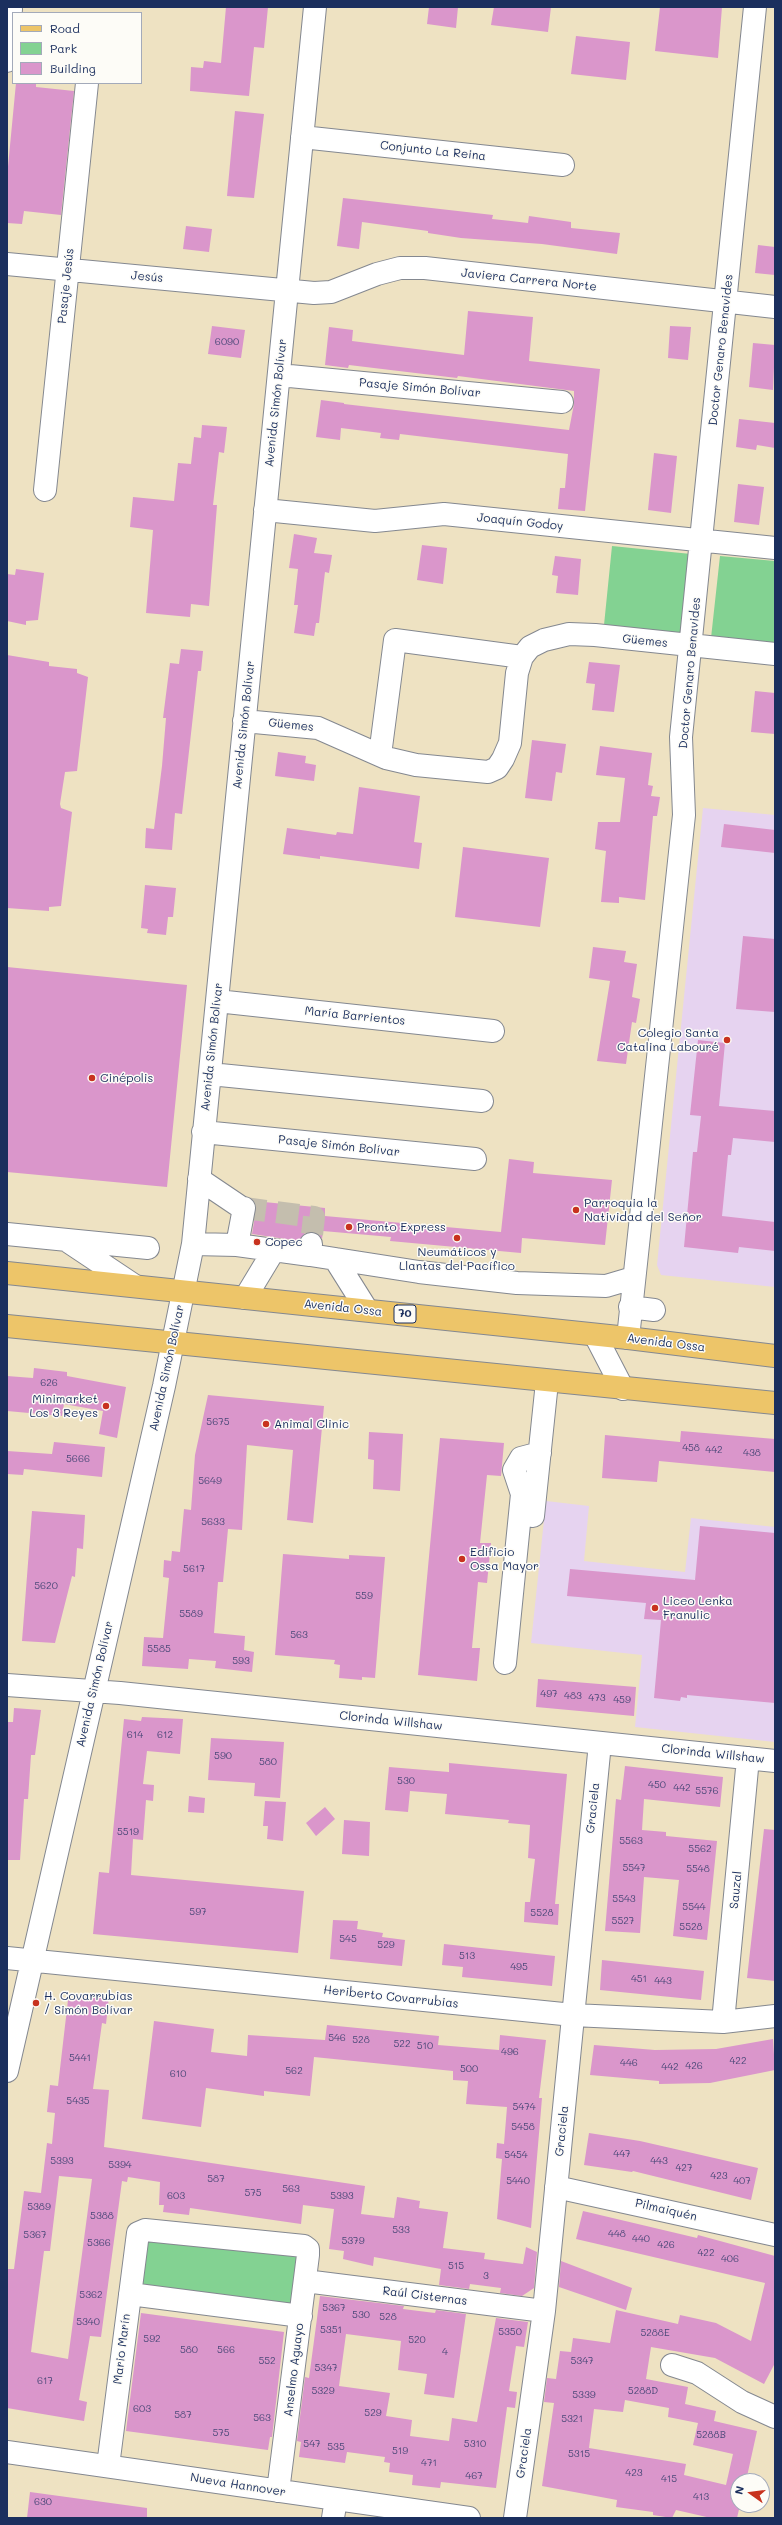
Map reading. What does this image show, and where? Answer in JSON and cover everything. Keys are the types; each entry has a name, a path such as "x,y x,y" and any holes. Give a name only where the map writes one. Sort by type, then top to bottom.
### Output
{"main road":[{"name":"Avenida Ossa","path":"7,1273 183,1290 245,1298 628,1338 775,1356"},
{"path":"7,1326 775,1404"}],"street":[{"name":"Avenida Simón Bolívar","path":"7,2071 31,1960 173,1342 192,1244 315,7"},
{"name":"Doctor Genaro Benavides","path":"628,1338 630,1307 684,815 681,737 692,645 755,7"},
{"path":"7,61 12,9"},
{"name":"Pasaje Jesús","path":"46,490 87,84"},
{"name":"Conjunto La Reina","path":"302,137 563,165"},
{"name":"Jesús","path":"7,264 287,291"},
{"name":"Javiera Carrera Norte","path":"287,291 331,292 377,274 400,268 424,268 775,307"},
{"name":"Pasaje Simón Bolívar","path":"279,375 562,402"},
{"name":"Joaquín Godoy","path":"265,510 375,521 444,514 702,542 775,548"},
{"name":"Güemes","path":"244,721 318,728 380,755 416,765 488,772 496,768 504,759 510,743 517,673 522,657 530,647 544,640 569,634 775,654"},
{"path":"380,755 395,640 522,657"},
{"name":"María Barrientos","path":"216,1001 493,1031"},
{"path":"210,1074 482,1101"},
{"name":"Pasaje Simón Bolívar","path":"204,1132 475,1159"},
{"path":"199,1179 243,1208 237,1244"},
{"path":"7,1234 148,1248"},
{"path":"67,1240 135,1286"},
{"path":"192,1244 237,1244 274,1250 310,1250 335,1259 419,1272 517,1283 606,1286 634,1278"},
{"path":"245,1298 274,1250"},
{"path":"335,1259 368,1310"},
{"path":"630,1307 654,1310"},
{"path":"595,1335 623,1389"},
{"path":"532,1518 547,1382"},
{"path":"505,1663 522,1494 514,1470 521,1458 540,1453"},
{"name":"Clorinda Willshaw","path":"7,1685 94,1691 775,1761"},
{"name":"Graciela","path":"515,2518 544,2311 600,1743"},
{"name":"Sauzal","path":"723,2022 748,1758"},
{"name":"Heriberto Covarrubias","path":"7,1958 573,2015 723,2022 775,2016"},
{"name":"Pilmaiquén","path":"556,2187 775,2235"},
{"name":"Anselmo Aguayo","path":"138,2233 145,2230 304,2246 308,2249 301,2316 278,2492"},
{"name":"Mario Marín","path":"108,2466 138,2233"},
{"name":"Raúl Cisternas","path":"305,2281 544,2311"},
{"path":"130,2294 301,2316"},
{"path":"672,2365 697,2373 742,2402 775,2417"},
{"name":"Nueva Hannover","path":"7,2452 278,2492 334,2509 469,2518"}],"shaded area":[{"name":"Colegio Santa Catalina Labouré","path":"703,808 775,815 775,1287 661,1275 657,1265"},
{"name":"Liceo Lenka Franulic","path":"546,1501 589,1506 584,1561 685,1572 691,1518 775,1527 775,1742 635,1727 642,1655 531,1643"}],"green space":[{"path":"612,546 691,554 683,633 604,625"},
{"path":"720,556 775,561 775,644 711,638"},
{"path":"140,2238 302,2254 297,2309 134,2287"}],"building":[{"path":"226,7 268,7 264,48 254,47 249,96 190,91 191,67 203,68 204,61 221,63"},
{"path":"429,7 458,7 456,28 427,24"},
{"path":"494,7 551,7 548,32 491,25"},
{"path":"660,7 722,7 718,58 655,51"},
{"path":"576,36 630,42 626,80 571,74"},
{"path":"16,84 36,84 36,87 74,91 61,215 24,211 22,224 7,223 7,177"},
{"path":"235,111 264,114 254,198 227,196"},
{"path":"343,198 493,215 492,219 528,223 529,216 571,222 571,228 620,233 617,254 542,244 461,238 428,233 428,231 362,222 359,249 337,246"},
{"path":"186,226 212,229 209,252 183,249"},
{"path":"758,245 775,247 775,275 755,273"},
{"path":"468,311 533,317 529,361 600,369 585,511 558,509 560,488 565,488 568,454 400,434 399,440 380,438 381,433 341,428 340,440 316,437 321,400 344,404 569,430 574,404 574,391 458,376 457,378 349,365 348,368 325,365 329,327 353,330 352,341 464,355"},
{"path":"212,326 245,330 241,358 208,354"},
{"path":"670,326 691,327 688,360 668,358"},
{"path":"753,343 775,345 773,390 749,387"},
{"path":"739,419 775,423 775,448 757,445 756,450 736,447"},
{"path":"202,425 227,427 224,453 219,452 213,505 217,505 209,606 191,604 190,617 146,613 153,530 130,527 133,497 174,501 178,463 191,464 194,437 201,438"},
{"path":"654,453 677,456 671,513 648,510"},
{"path":"738,484 764,487 759,525 734,522"},
{"path":"294,534 317,538 314,553 332,555 329,573 325,572 319,623 316,623 314,636 294,633 298,605 294,605 298,569 289,568"},
{"path":"422,545 447,548 443,584 417,580"},
{"path":"555,556 581,559 578,595 556,593 558,576 552,575"},
{"path":"16,569 44,573 38,620 26,621 26,625 7,621 7,574 15,575"},
{"path":"181,649 203,651 201,671 198,671 182,814 175,813 172,850 145,848 146,828 154,829 162,766 166,718 163,718 170,663 179,664"},
{"path":"7,655 49,662 49,666 77,669 77,673 88,677 77,771 65,772 60,804 61,808 72,812 61,906 49,907 49,911 7,908"},
{"path":"589,662 620,665 614,712 592,710 595,684 586,683"},
{"path":"755,691 775,693 775,734 751,732"},
{"path":"532,740 566,744 562,773 556,772 552,801 525,798"},
{"path":"600,746 652,753 648,785 653,786 651,796 660,797 657,816 653,816 645,900 619,897 619,903 601,902 606,851 595,849 598,822 620,822 625,778 596,775"},
{"path":"278,752 306,756 305,763 316,765 314,781 275,776"},
{"path":"359,787 420,796 414,842 422,843 419,869 320,856 320,859 283,854 287,828 336,835 337,832 353,834"},
{"path":"724,824 775,830 775,853 721,847"},
{"path":"463,847 549,858 540,927 455,917"},
{"path":"145,885 176,888 173,917 168,917 166,935 147,933 148,929 141,928"},
{"path":"743,936 775,939 775,1012 736,1009"},
{"path":"593,947 626,951 624,962 637,964 632,997 640,999 636,1023 632,1022 626,1064 597,1061 610,981 589,978"},
{"name":"Cinépolis","path":"7,967 187,985 167,1187 7,1172"},
{"path":"698,1040 725,1043 719,1106 775,1111 775,1142 733,1138 731,1155 728,1155 722,1216 775,1222 775,1251 739,1247 738,1253 684,1247 693,1152 697,1152 701,1116 690,1115"},
{"path":"509,1159 534,1162 533,1173 612,1180 605,1245 522,1238 521,1253 390,1241 391,1237 323,1231 322,1239 318,1234 312,1232 305,1233 299,1241 252,1234 256,1210 254,1201 325,1208 325,1216 501,1232"},
{"path":"34,1368 67,1372 67,1376 126,1387 117,1438 99,1434 103,1411 64,1404 62,1416 7,1411 7,1376 33,1378"},
{"path":"208,1395 324,1406 313,1523 287,1520 293,1450 247,1445 242,1530 228,1529 223,1582 218,1582 214,1633 245,1636 244,1650 254,1652 252,1672 215,1668 216,1661 189,1659 188,1669 142,1666 144,1637 163,1638 169,1578 163,1577 164,1560 171,1561 172,1551 180,1552 184,1509 191,1510 195,1455"},
{"path":"681,1431 775,1439 775,1472 659,1461 657,1482 602,1478 605,1435 680,1442"},
{"path":"369,1432 403,1434 400,1491 373,1489 374,1460 368,1459"},
{"name":"Edificio Ossa Mayor","path":"440,1438 504,1443 501,1476 487,1475 480,1543 491,1543 487,1583 478,1582 472,1648 480,1648 477,1681 418,1675"},
{"path":"54,1442 105,1447 102,1477 24,1469 23,1475 7,1474 7,1451 52,1454"},
{"path":"32,1511 85,1515 83,1549 77,1548 75,1577 72,1576 55,1643 22,1641"},
{"path":"700,1526 775,1533 775,1703 687,1695 687,1698 681,1697 680,1701 654,1698 661,1620 644,1619 646,1603 567,1596 570,1569 695,1580"},
{"path":"283,1554 349,1559 349,1555 385,1557 375,1678 362,1677 362,1680 339,1678 340,1665 334,1664 335,1660 275,1655"},
{"path":"538,1679 636,1687 634,1716 536,1707"},
{"path":"14,1708 41,1710 35,1755 31,1755 28,1799 24,1799 20,1860 7,1860 7,1722 13,1722"},
{"path":"142,1717 183,1719 180,1754 147,1751 143,1784 154,1785 153,1801 146,1800 143,1840 133,1839 131,1875 304,1891 298,1953 93,1934 99,1872 109,1873 124,1719 141,1721"},
{"path":"211,1738 284,1742 280,1798 254,1796 255,1783 208,1780"},
{"path":"449,1763 567,1774 555,1904 559,1904 558,1925 524,1922 525,1902 530,1902 535,1859 528,1858 530,1825 508,1823 509,1820 445,1814 447,1794 410,1791 408,1812 385,1810 389,1767 449,1772"},
{"path":"625,1766 723,1777 720,1807 644,1799 642,1830 666,1832 666,1836 717,1841 707,1940 673,1936 679,1880 644,1877 640,1933 605,1931 616,1799 621,1800"},
{"path":"189,1796 205,1798 204,1813 188,1812"},
{"path":"265,1801 286,1802 283,1841 267,1839 268,1826 263,1826"},
{"path":"325,1807 335,1819 316,1836 306,1823"},
{"path":"344,1820 370,1822 369,1856 342,1854"},
{"path":"764,1829 775,1830 775,1981 747,1978"},
{"path":"333,1920 358,1921 357,1929 383,1933 382,1937 405,1940 402,1966 330,1959"},
{"path":"444,1944 555,1956 552,1986 462,1977 463,1967 442,1965"},
{"path":"602,1960 704,1971 701,2000 600,1990"},
{"path":"74,1994 109,1997 106,2024 102,2023 93,2089 109,2090 104,2147 365,2186 361,2214 394,2218 397,2197 420,2201 419,2208 448,2212 443,2248 485,2253 484,2259 523,2264 526,2247 537,2252 534,2288 522,2296 500,2293 501,2288 470,2284 469,2289 439,2285 441,2269 374,2257 373,2266 343,2259 344,2251 329,2249 334,2209 303,2205 301,2224 190,2208 189,2215 163,2212 164,2205 159,2205 160,2182 128,2177 127,2182 122,2181 101,2337 90,2336 79,2400 87,2402 84,2421 7,2408 8,2269 14,2269 24,2191 41,2193 47,2143 52,2144 55,2113 47,2112 50,2085 58,2086 68,2000 73,2000","holes":["59,2176 92,2179 68,2359 31,2352 44,2251 50,2251"]},
{"path":"154,2021 214,2029 211,2052 247,2056 248,2035 325,2040 327,2025 439,2036 438,2045 499,2050 500,2035 546,2040 539,2098 542,2098 531,2228 497,2219 502,2159 496,2158 497,2143 504,2144 507,2107 466,2104 468,2081 453,2080 453,2071 314,2057 310,2096 264,2091 264,2096 206,2088 201,2127 142,2119"},
{"path":"773,2039 775,2070 710,2083 659,2084 659,2081 590,2075 594,2045 655,2050 716,2049"},
{"path":"589,2133 640,2141 758,2168 751,2200 633,2171 584,2165"},
{"path":"583,2211 697,2238 698,2235 775,2256 775,2363 764,2384 715,2358 651,2347 646,2379 688,2387 685,2404 716,2411 714,2421 757,2431 748,2473 730,2473 730,2513 738,2513 737,2518 711,2518 676,2510 672,2518 653,2515 653,2512 616,2507 617,2500 542,2486 554,2403 544,2402 547,2378 556,2379 560,2351 571,2352 573,2338 610,2343 616,2310 678,2324 680,2315 716,2323 751,2341 765,2283 576,2239","holes":["625,2400 669,2408 668,2417 698,2423 693,2445 733,2454 726,2485 684,2475 686,2464 589,2448 594,2409 623,2412"]},
{"path":"561,2261 632,2288 626,2310 559,2287"},
{"path":"320,2296 404,2306 403,2309 435,2313 436,2310 466,2314 454,2398 424,2394 427,2374 398,2370 401,2341 346,2334 339,2386 390,2393 386,2416 412,2420 410,2436 449,2441 452,2418 477,2422 496,2318 528,2322 524,2347 516,2346 509,2391 517,2392 515,2408 507,2407 496,2488 441,2482 440,2488 412,2485 413,2475 389,2472 390,2463 384,2462 385,2457 347,2452 345,2463 299,2457 301,2442 297,2441 305,2377 309,2378"},
{"path":"141,2313 284,2332 272,2437 270,2437 268,2450 126,2431"},
{"path":"30,2492 147,2508 147,2518 27,2518"}],"tunnel":[{"path":"244,1208 314,1217 311,1244"}],"place":[{"name":"Colegio Santa Catalina Labouré","path":"727,1040"},
{"name":"Cinépolis","path":"92,1078"},
{"name":"Parroquia la Natividad del Señor","path":"576,1210"},
{"name":"Pronto Express","path":"349,1227"},
{"name":"Neumáticos y Llantas del Pacífico","path":"457,1238"},
{"name":"Copec","path":"257,1242"},
{"name":"Minimarket Los 3 Reyes","path":"106,1406"},
{"name":"Animal Clinic","path":"266,1424"},
{"name":"Edificio Ossa Mayor","path":"462,1559"},
{"name":"Liceo Lenka Franulic","path":"655,1608"},
{"name":"H. Covarrubias / Simón Bolívar","path":"36,2003"}]}
